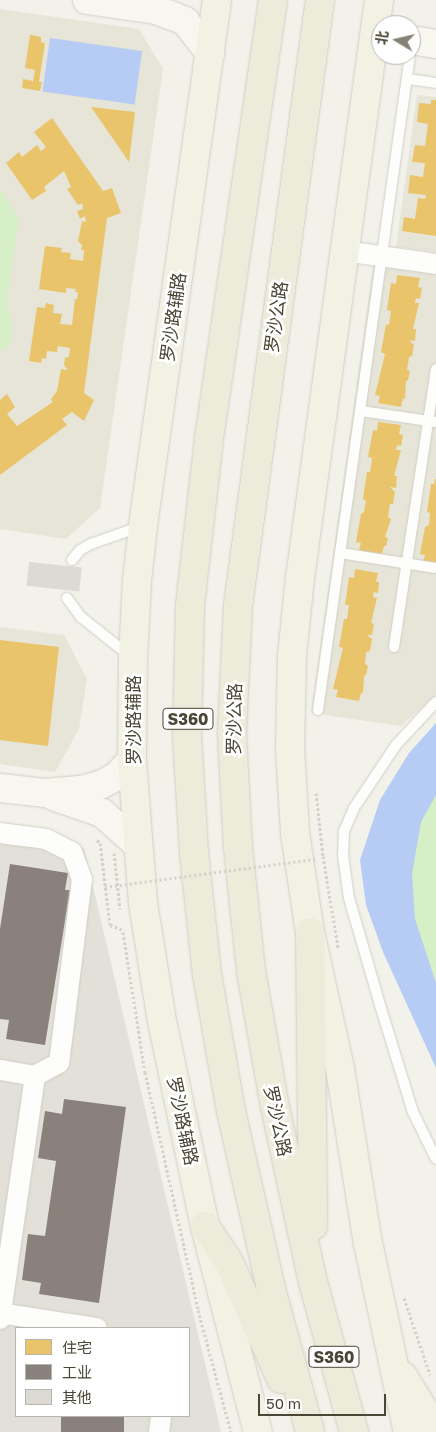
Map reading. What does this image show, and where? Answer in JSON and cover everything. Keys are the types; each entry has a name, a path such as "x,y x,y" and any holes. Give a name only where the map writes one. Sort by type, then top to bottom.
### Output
{"highway":[{"name":"S360","path":"273,0 210,430 190,606 188,737 194,853 206,965 231,1111 271,1289 310,1432"},
{"name":"罗沙公路","path":"320,0 238,606 232,734 238,847 251,971 274,1102 313,1282 354,1432"},
{"path":"310,932 313,1282"},
{"path":"205,1226 229,1262 305,1432"}],"main road":[{"name":"罗沙路辅路","path":"218,0 136,581 132,658 132,760 142,903 161,1016 205,1226 258,1432"},
{"path":"378,15 379,0"},
{"path":"373,65 344,251 292,655 290,748 295,833 310,932 340,1069 368,1243 408,1432"},
{"path":"390,1354 436,1430"}],"street":[{"path":"86,0 156,10 170,14 185,21 210,53"},
{"path":"344,251 436,264"},
{"path":"0,788 45,793 82,790 100,785 117,776 132,760"},
{"path":"45,793 102,813 137,844"},
{"path":"0,833 46,839 72,852 82,879 59,1063 35,1076 0,1070"},
{"path":"35,1076 0,1315 90,1327"},
{"path":"159,1432 162,1417"}],"lane":[{"path":"318,710 411,65"},
{"path":"408,79 436,83"},
{"path":"394,647 406,563 432,421 436,369"},
{"path":"361,411 432,421"},
{"path":"72,560 80,550 91,544 143,526"},
{"path":"340,553 436,568"},
{"path":"67,598 81,617 132,658"},
{"path":"436,702 396,745 354,808 344,831 343,855 349,898 380,1006 414,1112 436,1159"}],"path":[{"path":"92,834 100,843 110,924 123,930"},
{"path":"105,887 315,859"}],"shaded area":[{"path":"0,9 139,29 163,69 100,508 66,539 1,529 0,531"},
{"path":"417,95 436,97 436,252 396,247"},
{"path":"373,265 436,274 436,695 401,726 311,713"},
{"path":"0,627 64,635 87,679 79,729 55,772 0,764"},
{"path":"0,824 51,831 84,848 221,1432 0,1432"}],"green space":[{"path":"0,189 19,218 7,299 12,327 10,345 0,352"},
{"path":"436,752 436,1029 384,839"}],"water":[{"path":"50,38 142,51 135,104 42,91"},
{"path":"436,723 436,795 421,822 412,874 415,919 436,983 436,1068 383,952 366,905 360,860 380,800 409,753"}],"building: 住宅":[{"path":"30,35 41,37 41,42 45,43 39,82 42,82 40,91 22,88 23,79 33,81 35,70 25,68"},
{"path":"431,100 436,100 436,236 402,231 404,217 415,219 418,198 425,199 426,195 408,193 410,175 423,177 425,163 412,162 415,145 425,146 428,124 417,122 419,103 431,104"},
{"path":"91,107 135,112 129,162"},
{"path":"52,118 103,191 112,188 121,213 107,218 84,393 94,400 84,421 72,412 62,419 67,425 0,475 0,400 7,394 15,407 7,414 17,426 53,402 51,399 57,391 61,369 68,370 64,365 65,358 69,357 70,348 58,346 57,352 47,351 46,359 42,358 41,363 29,361 37,307 45,308 46,303 54,305 53,313 62,314 60,324 72,325 75,299 77,299 78,293 75,292 76,289 66,288 66,293 39,289 45,246 62,248 61,252 71,253 70,259 83,261 84,250 81,250 82,245 78,241 82,221 86,222 85,216 80,219 77,211 83,209 82,203 78,205 67,189 71,187 64,171 44,187 46,191 32,200 6,163 19,152 22,157 37,145 41,151 46,147 34,132"},
{"path":"397,275 420,278 418,287 422,288 420,299 416,298 415,303 419,303 413,329 416,329 415,341 409,340 414,345 412,356 409,357 407,370 410,371 406,381 405,399 403,398 401,407 378,403 380,396 375,395 385,354 381,352 386,324 389,325 391,311 387,310 391,283 396,284"},
{"path":"378,422 401,425 399,434 403,435 401,446 397,445 396,450 401,450 394,476 397,476 396,488 390,487 395,492 393,504 390,504 388,517 391,519 385,537 388,538 382,554 359,550 361,543 356,542 361,514 364,512 366,501 363,499 367,472 370,472 372,458 368,457 373,430 377,431"},
{"path":"435,479 436,564 423,562 425,555 420,554 425,527 429,525 430,513 427,512 431,484 434,484"},
{"path":"355,569 378,573 376,582 379,582 378,593 374,592 373,597 377,598 371,623 374,624 372,635 367,635 372,639 370,651 366,652 365,664 368,666 364,676 363,693 361,693 359,701 336,697 338,690 333,689 343,648 339,647 344,619 347,619 349,605 345,605 349,577 354,578"},
{"path":"0,640 59,647 48,746 0,740"}],"building: 工业":[{"path":"10,864 68,873 65,890 70,890 45,1045 6,1039 9,1020 0,1019 0,929"},
{"path":"64,1099 126,1107 99,1303 39,1294 41,1283 22,1280 28,1234 45,1236 56,1161 38,1158 45,1111 62,1114"},
{"path":"61,1417 124,1417 124,1432 61,1432"}],"building: 其他":[{"path":"29,562 82,568 79,591 26,586"}]}
